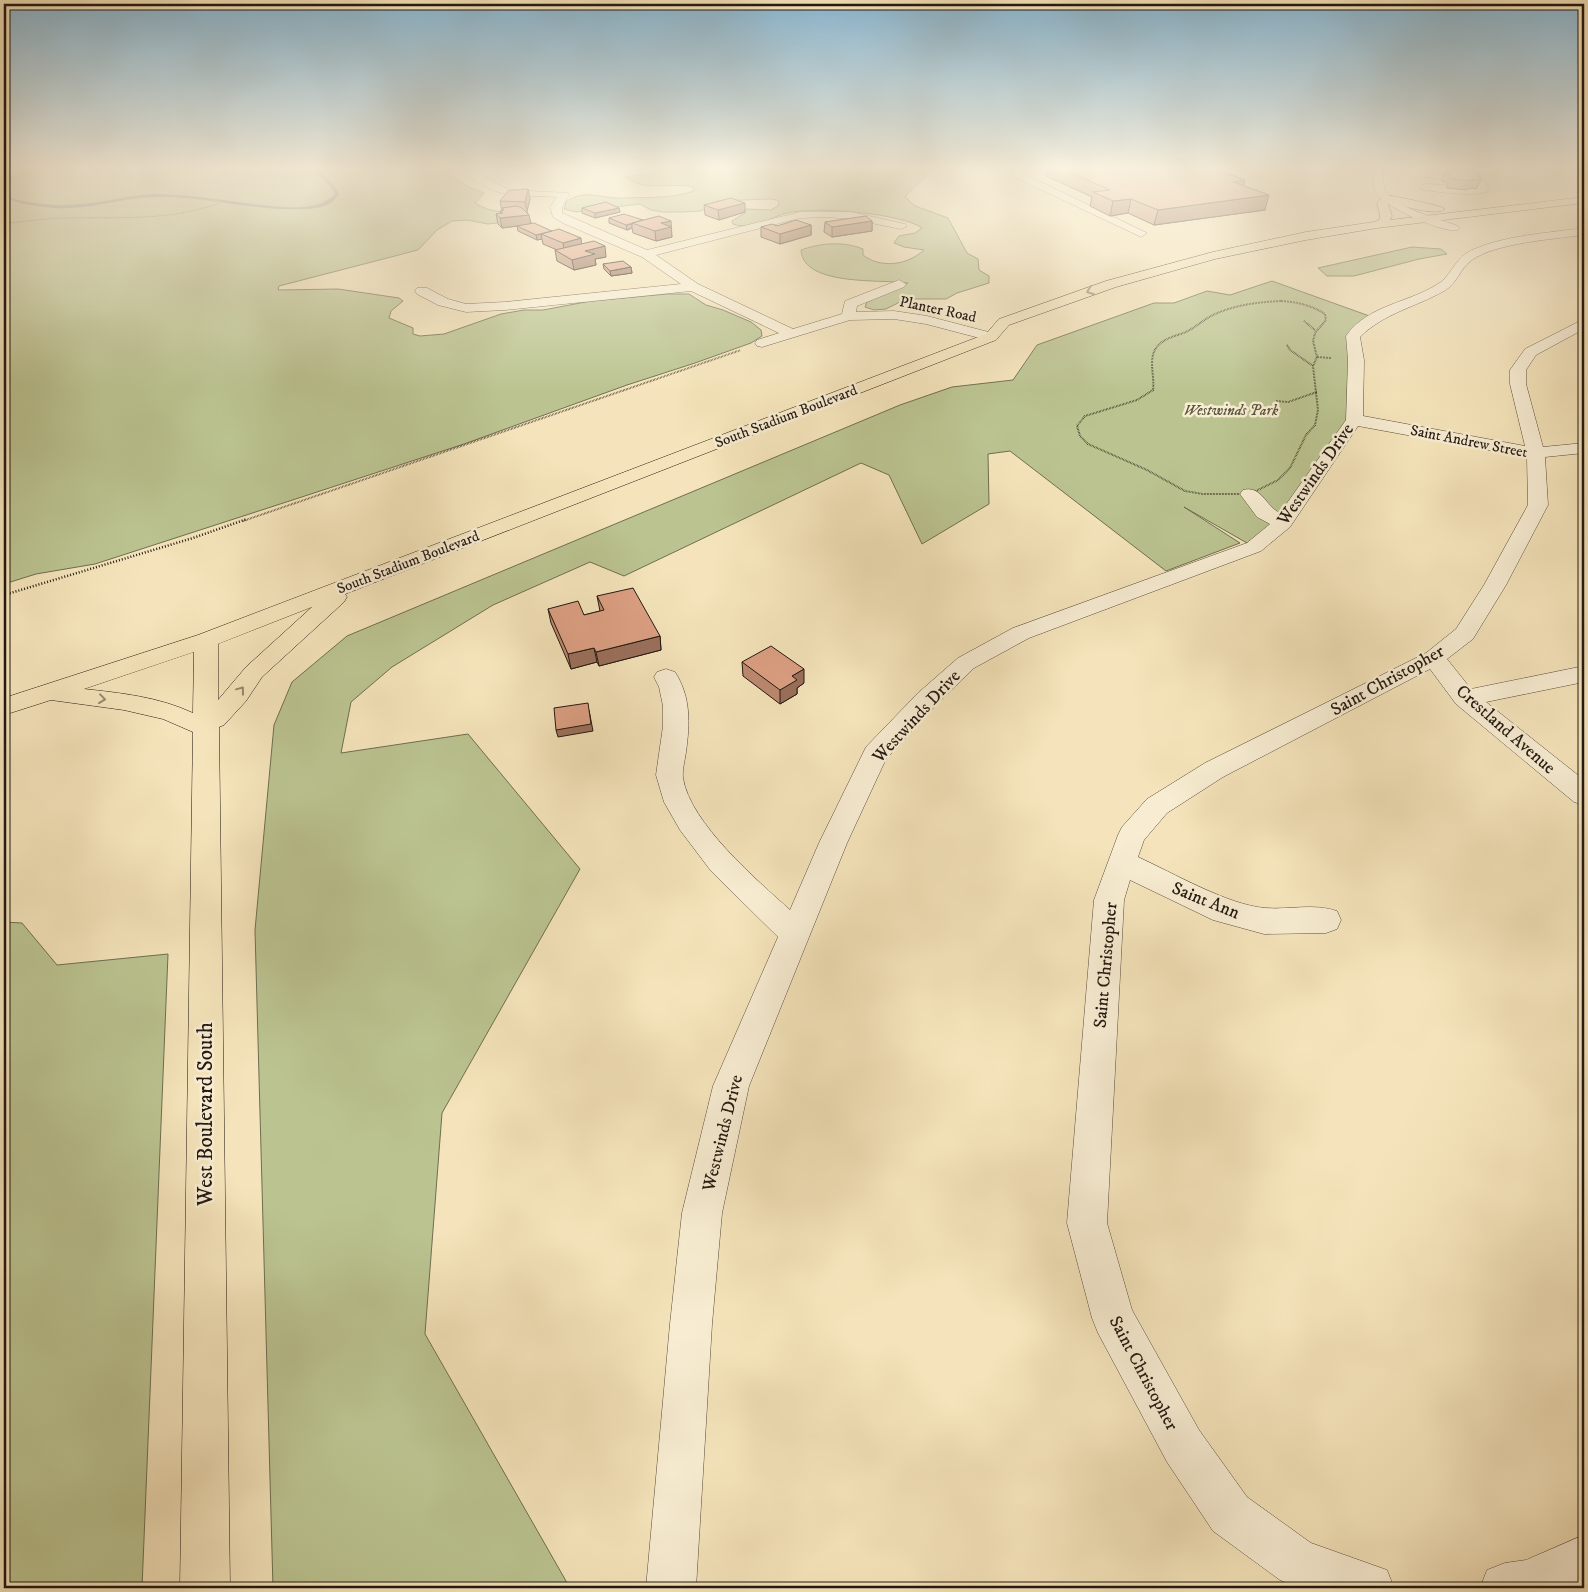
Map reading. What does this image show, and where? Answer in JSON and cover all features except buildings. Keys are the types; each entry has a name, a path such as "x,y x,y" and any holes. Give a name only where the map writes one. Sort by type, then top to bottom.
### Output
{"main road":[{"name":"South Stadium Boulevard","path":"4,707 206,640 1000,336 1004,322 1112,284 1213,256 1281,241"},
{"path":"56,690 59,694 124,702 170,712 196,724 215,719 237,695 254,672 336,597 336,590"},
{"name":"West Boulevard South","path":"205,1588 206,640"}],"street":[{"path":"615,241 646,254 693,287 791,333"},
{"path":"646,254 696,241"},
{"name":"Westwinds Drive","path":"671,1588 691,1324 702,1213 731,1086 833,843 875,754 927,699 966,663 1021,633 1254,547 1283,523 1354,420 1356,360 1353,336 1361,326 1394,308 1440,288 1454,279 1468,257 1487,249 1521,241"},
{"name":"Planter Road","path":"849,316 850,304 899,284"},
{"path":"422,291 443,302 466,308 505,306 693,287"},
{"name":"Planter Road","path":"762,343 849,316 894,315 927,320 1000,336"},
{"name":"Saint Christopher","path":"1369,1588 1298,1563 1230,1514 1183,1446 1113,1318 1087,1223 1109,900 1120,862 1132,835 1157,806 1214,770 1434,658 1465,634 1495,585 1538,505 1536,453 1518,384 1518,370 1530,352 1584,323"},
{"name":"Saint Andrew Street","path":"1354,420 1536,453 1584,448"},
{"path":"1250,494 1264,513 1283,523"},
{"name":"Crestland Avenue","path":"1434,658 1465,698 1584,794"},
{"path":"1465,698 1584,674"},
{"path":"666,677 673,689 678,713 669,780 688,824 745,889 794,933"},
{"name":"Saint Ann","path":"1120,862 1224,911 1264,921 1326,920"},
{"path":"1505,1588 1528,1584 1584,1559"}],"path":[{"path":"1294,301 1317,308 1325,314 1326,320 1315,330 1312,344 1317,357 1313,366 1318,410 1315,425 1306,434 1290,468 1278,480 1250,494 1203,494 1185,491 1147,470 1088,444 1080,436 1077,426 1085,416 1137,400 1153,390 1155,350 1165,341 1188,331 1214,314 1265,302 1294,301"},
{"path":"1304,321 1315,330"},
{"path":"4,596 211,532 762,343"},
{"path":"1287,345 1290,350 1313,366"},
{"path":"1276,401 1291,402 1306,394 1317,392"}],"green space":[{"path":"4,241 426,241 418,250 279,286 278,290 338,289 399,298 403,301 391,311 389,318 413,328 413,334 420,336 444,334 501,314 524,310 543,310 591,301 667,294 689,294 706,305 751,322 761,330 762,336 751,343 627,385 464,444 95,564 36,574 4,584"},
{"path":"895,241 961,241 967,253 978,259 979,270 989,276 989,283 957,293 946,299 906,299 886,309 874,310 865,307 867,302 908,283 864,281 829,276 815,270 805,262 801,250 824,244 855,246 863,249 863,255 886,264 902,262 918,255 924,250 904,247 894,243"},
{"path":"1412,247 1441,249 1447,254 1419,259 1354,276 1327,276 1318,268"},
{"name":"Westwinds Park","path":"1272,281 1375,318 1353,336 1354,420 1254,547 1184,507 1240,543 1166,571 1010,451 988,454 989,504 922,544 889,475 861,463 624,576 590,562 493,605 392,667 351,702 341,753 468,734 580,869 442,1113 425,1334 570,1588 273,1588 255,930 274,725 292,682 347,636 900,405 952,387 1013,380 1037,345 1154,303 1174,303 1207,291 1230,295"},
{"path":"4,922 22,923 57,965 168,954 142,1588 4,1588"}]}
